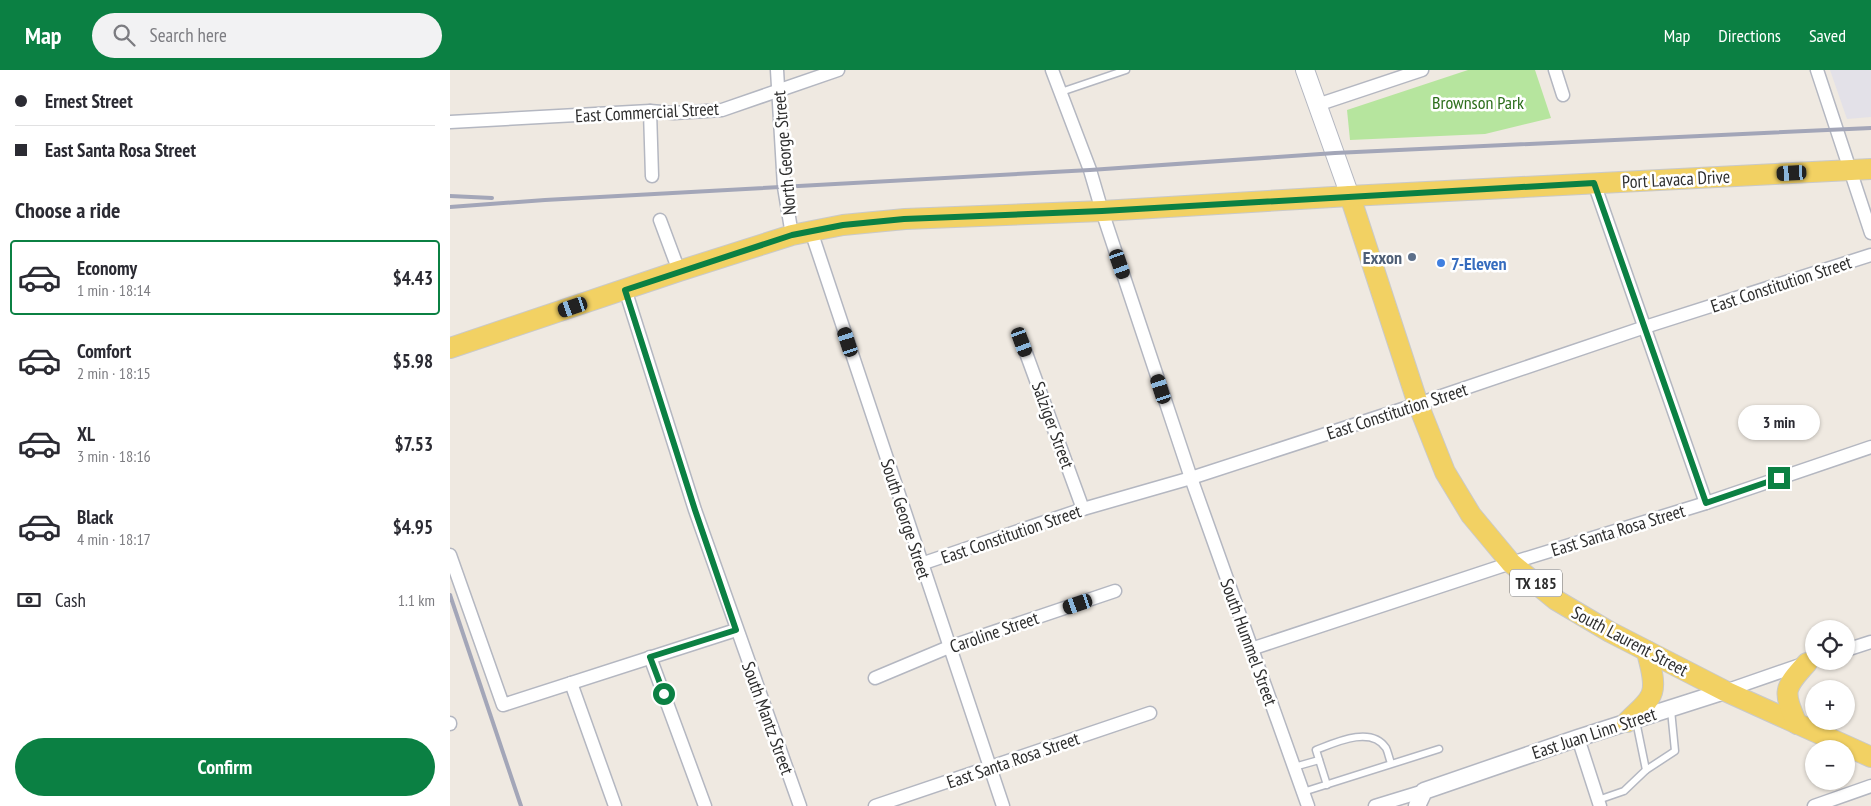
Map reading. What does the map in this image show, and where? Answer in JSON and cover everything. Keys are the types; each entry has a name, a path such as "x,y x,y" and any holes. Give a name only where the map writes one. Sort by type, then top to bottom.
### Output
{"main road":[{"name":"TX 185","path":"1305,70 1350,196 1418,404"},
{"name":"Port Lavaca Drive","path":"450,348 679,271 802,233 843,225 904,219 1102,211 1861,169"},
{"name":"South Laurent Street","path":"1418,404 1445,472 1471,515 1511,563 1556,600 1610,632 1725,691 1871,758"},
{"path":"1631,721 1651,696 1653,687 1646,651"},
{"path":"1797,724 1787,699 1789,682 1805,667"}],"street":[{"name":"North George Street","path":"777,70 784,187 802,233"},
{"name":"East Commercial Street","path":"450,122 650,111 674,113 722,110 838,70"},
{"name":"South Hummel Street","path":"1052,70 1090,170 1191,478 1308,806"},
{"path":"1317,105 1422,70"},
{"path":"1555,70 1563,95"},
{"path":"1817,70 1861,169 1871,233"},
{"path":"650,111 652,176"},
{"path":"1594,183 1706,503"},
{"path":"660,220 679,271"},
{"name":"South George Street","path":"802,233 922,564 1002,806"},
{"name":"East Constitution Street","path":"922,564 1084,509 1191,478 1645,327 1871,255"},
{"name":"South Mantz Street","path":"625,290 695,510 800,806"},
{"name":"Salziger Street","path":"1022,342 1084,509"},
{"name":"East Santa Rosa Street","path":"1251,649 1511,563 1706,503 1871,447"},
{"path":"450,555 502,705 736,630"},
{"name":"Caroline Street","path":"874,678 949,647 1115,591"},
{"path":"1855,647 1871,642"},
{"path":"650,657 705,806"},
{"name":"East Juan Linn Street","path":"1375,806 1805,664"},
{"path":"570,683 615,806"},
{"name":"East Santa Rosa Street","path":"875,806 1150,714"},
{"path":"1578,738 1599,803"},
{"path":"1814,806 1871,786"},
{"path":"1417,806 1424,791"}],"lane":[{"path":"1060,92 1126,70"},
{"path":"1599,803 1624,791 1646,770 1674,751 1671,708"},
{"path":"1631,721 1646,770"},
{"path":"1327,785 1316,750 1346,738 1369,737 1385,747 1391,763"},
{"path":"1303,792 1439,749"},
{"path":"1294,767 1319,760"}],"shaded area":[{"path":"1830,70 1871,70 1871,117 1847,119"}],"green space":[{"name":"Brownson Park","path":"1468,70 1535,70 1551,118 1485,134 1350,140 1347,110"}],"railway":[{"path":"450,207 545,200 1090,170 1335,153 1871,128"},
{"path":"450,196 492,198"},
{"path":"450,595 521,806"}],"place":[{"name":"Exxon","path":"1412,257"},
{"name":"7-Eleven","path":"1441,263"}],"route":[{"path":"664,694 650,657 736,630 695,510 625,290 792,235 843,225 904,219 1102,211 1594,183 1706,503 1779,478"}]}
